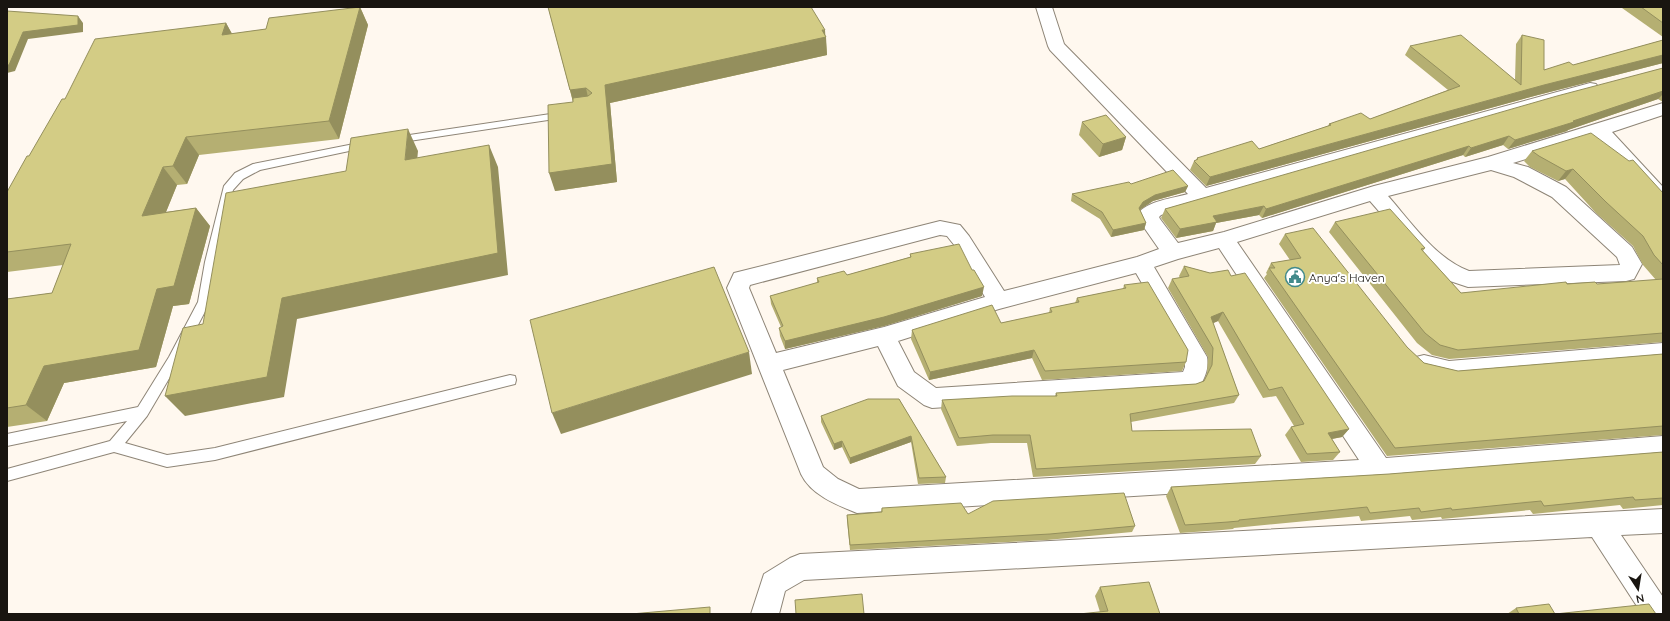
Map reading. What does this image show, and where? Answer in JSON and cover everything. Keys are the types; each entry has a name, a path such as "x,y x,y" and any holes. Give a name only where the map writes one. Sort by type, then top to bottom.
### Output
{"street":[{"path":"1044,7 1056,46 1202,196"},
{"path":"1173,252 1150,221 1148,214 1154,210 1604,84"},
{"path":"769,364 884,336 999,301 1141,264 1173,252 1303,216 1374,193 1491,163 1663,109"},
{"path":"1600,130 1663,200"},
{"path":"1374,193 1431,258 1449,272 1468,279 1626,273 1631,264 1625,252 1560,192 1521,172 1491,163"},
{"path":"1303,216 1317,234"},
{"path":"999,301 953,230 940,228 742,279 738,288 814,474 829,487 857,501 1380,470 1663,447"},
{"path":"1224,239 1380,470"},
{"path":"884,336 906,379 932,398 1191,381 1197,367 1196,357 1141,264"},
{"path":"1408,350 1424,364 1449,370 1663,352"},
{"path":"764,614 774,583 800,567 1663,521"},
{"path":"1599,525 1658,614"}],"lane":[{"path":"387,142 574,113"},
{"path":"114,446 142,412 173,361 204,302 211,262 228,188 239,176 257,167 372,144"},
{"path":"7,475 114,446 167,461 215,454 510,380"},
{"path":"7,440 142,412"}],"building":[{"path":"360,7 329,121 186,137 173,166 163,167 142,216 196,208 174,286 157,289 139,350 44,366 26,405 7,408 7,299 52,293 71,244 7,252 7,192 62,99 65,99 95,39 226,23 222,35 266,29 269,18"},
{"path":"548,7 811,7 825,30 822,30 826,37 605,85 612,164 549,173 548,105 573,102 573,98 588,96 592,93 586,88 570,90"},
{"path":"1641,7 1663,7 1663,23"},
{"path":"7,11 78,16 78,25 23,32 9,65 7,65"},
{"path":"1461,35 1521,85 1522,35 1544,40 1544,70 1569,62 1573,65 1663,40 1663,55 1544,85 1210,177 1194,161 1198,159 1197,158 1252,141 1259,149 1331,125 1329,124 1361,113 1370,119 1460,86 1410,46"},
{"path":"1663,68 1663,91 1573,121 1574,122 1515,140 1509,136 1471,148 1469,146 1266,209 1264,206 1213,216 1217,222 1180,229 1165,209 1557,96"},
{"path":"1106,115 1126,137 1103,144 1082,122"},
{"path":"408,129 405,160 489,145 498,253 282,298 267,377 165,396 183,328 203,324 226,193 346,171 351,138"},
{"path":"1591,133 1629,161 1633,160 1663,193 1663,265 1654,255 1643,236 1573,169 1566,171 1532,151"},
{"path":"1173,170 1188,186 1155,195 1143,202 1139,208 1146,223 1113,230 1102,212 1072,194 1129,182 1131,184"},
{"path":"1390,209 1425,248 1421,249 1461,293 1566,282 1567,284 1595,282 1597,284 1663,279 1663,333 1458,350 1440,345 1425,333 1335,222"},
{"path":"1313,228 1407,347 1424,363 1458,371 1663,354 1663,426 1395,448 1269,268 1275,268 1271,263 1301,258 1285,234"},
{"path":"959,244 972,270 974,270 984,287 884,317 785,341 779,328 783,326 770,296 819,282 817,278 844,271 847,275 911,257 910,254"},
{"path":"1184,266 1210,273 1228,270 1231,276 1245,273 1349,429 1328,433 1340,452 1307,454 1291,427 1304,424 1282,387 1269,390 1223,312 1211,317 1239,395 1130,414 1132,431 1251,429 1261,456 1036,469 1030,435 993,435 959,438 942,400 1012,396 1057,396 1056,393 1196,384 1204,381 1212,365 1213,348 1172,279 1189,276"},
{"path":"714,267 749,352 552,413 530,320"},
{"path":"1148,282 1188,350 1186,362 1045,371 1034,350 930,372 912,330 992,305 1001,323 1052,312 1050,308 1079,302 1077,298 1126,288 1124,285"},
{"path":"868,399 899,399 946,477 919,478 911,436 850,458 842,441 834,444 821,416"},
{"path":"1663,452 1663,498 1635,500 1633,497 1544,506 1541,501 1452,510 1451,508 1421,512 1419,508 1370,513 1367,507 1239,521 1185,525 1171,487 1389,474"},
{"path":"1124,493 1135,526 1050,534 850,545 847,515 882,512 882,508 961,503 968,514 993,501"},
{"path":"1149,582 1160,614 1079,614 1108,611 1100,587"},
{"path":"862,594 864,614 796,614 795,600"},
{"path":"1549,604 1555,614 1519,614 1516,608"},
{"path":"1649,604 1656,614 1555,614"},
{"path":"710,607 710,614 631,614"}],"place":[{"name":"Anya's Haven","path":"1295,277"}]}
